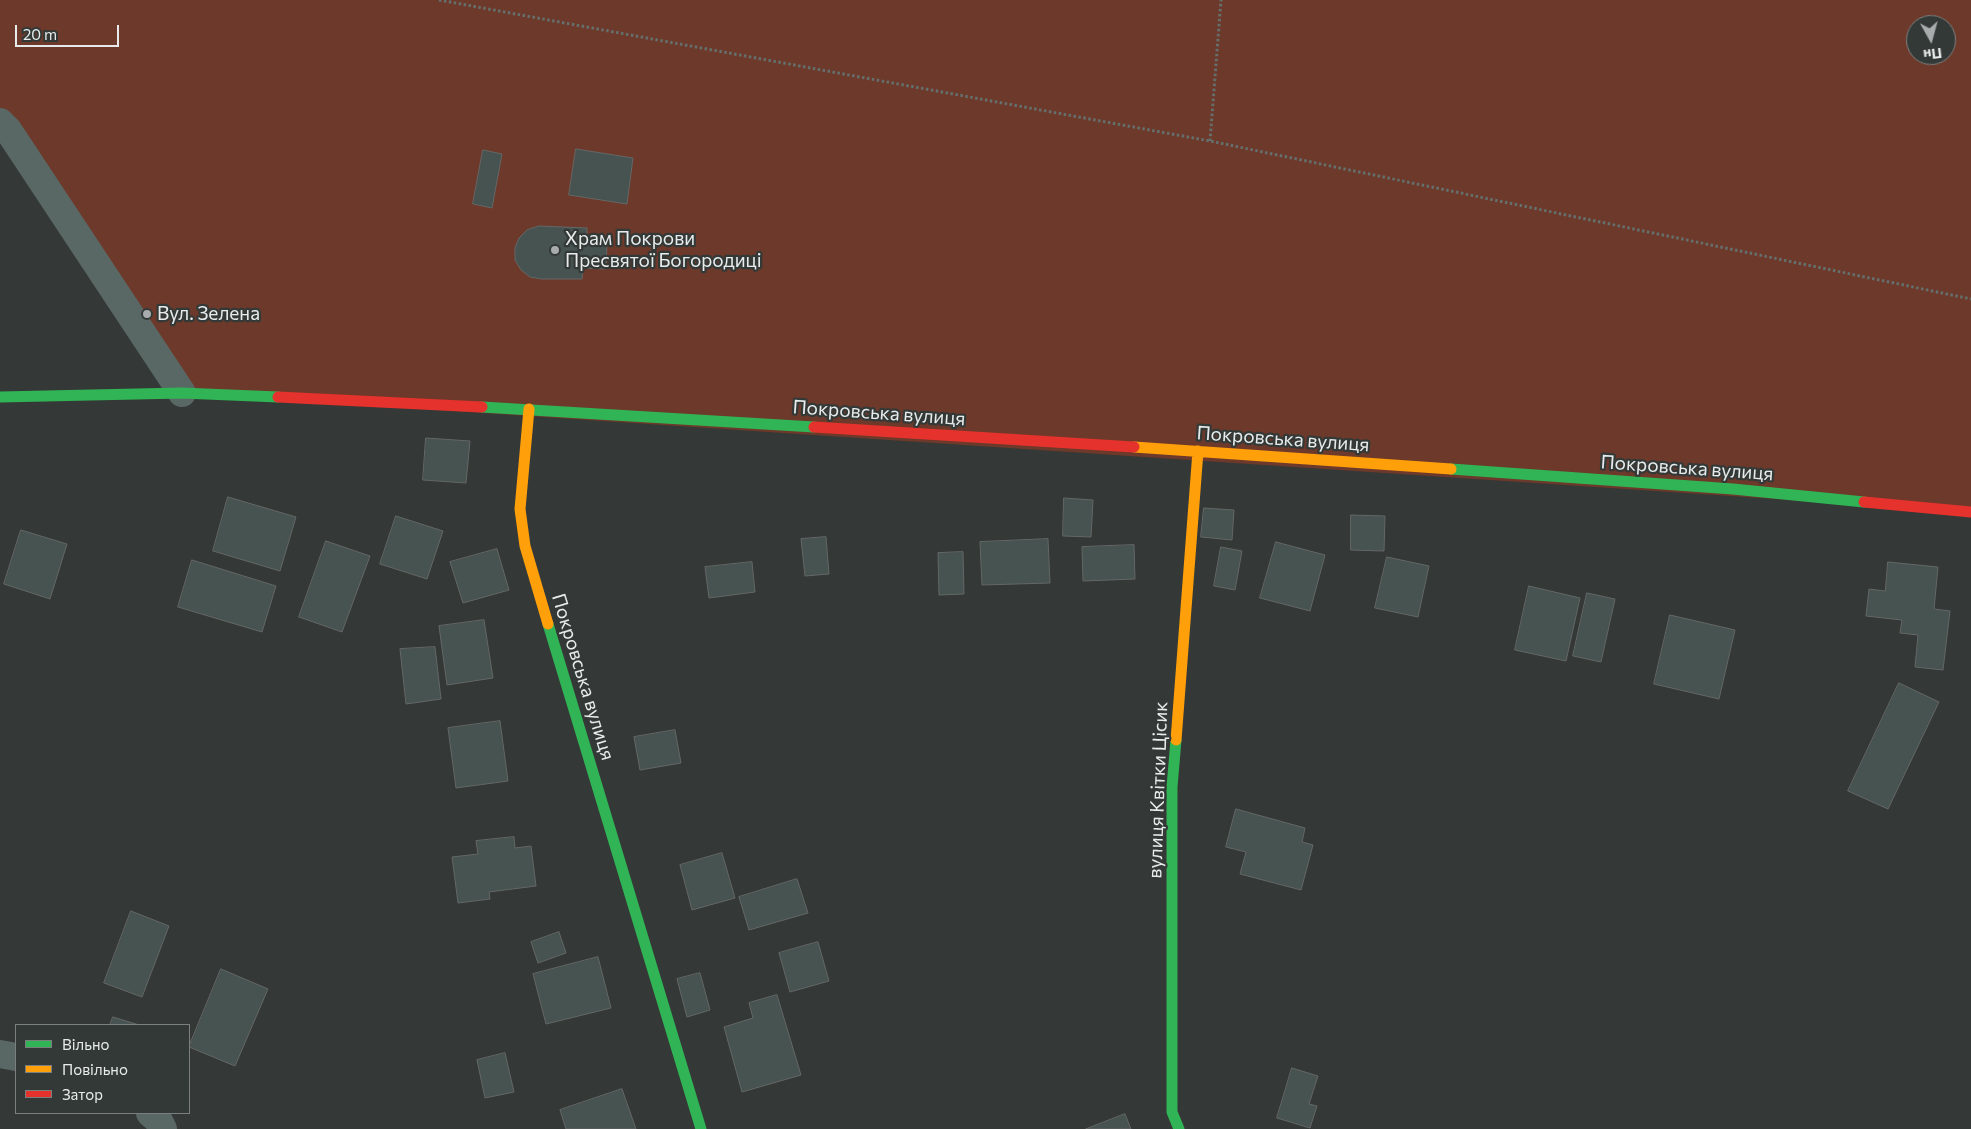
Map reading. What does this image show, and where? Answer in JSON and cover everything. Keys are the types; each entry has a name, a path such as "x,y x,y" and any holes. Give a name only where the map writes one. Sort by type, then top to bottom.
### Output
{"street":[{"path":"0,122 8,130 182,393"},
{"path":"0,397 182,393 528,409"},
{"name":"Покровська вулиця","path":"701,1129 525,546 520,509 528,409 1198,451 1733,488 1971,512"},
{"name":"вулиця Квітки Цісик","path":"1179,1129 1172,1112 1172,787 1198,451"},
{"path":"0,1054 15,1058"},
{"path":"151,1114 159,1121 163,1129"}],"path":[{"path":"439,0 1210,141 1971,299"},
{"path":"1210,141 1221,0"}],"shaded area":[{"path":"0,0 1971,0 1971,512 182,393 0,122"}],"building":[{"path":"576,149 633,158 627,204 569,195"},
{"path":"483,150 502,154 492,208 473,204"},
{"path":"539,226 587,228 587,242 607,242 606,269 583,268 582,279 541,279 530,277 521,270 515,260 515,248 519,238 527,230"},
{"path":"426,438 470,441 466,483 423,480"},
{"path":"228,497 296,517 280,571 213,551"},
{"path":"1064,498 1093,500 1091,537 1063,536"},
{"path":"1204,508 1234,510 1232,540 1201,537"},
{"path":"1351,515 1385,516 1384,551 1351,550"},
{"path":"396,516 443,531 427,579 380,564"},
{"path":"21,530 67,544 50,599 4,584"},
{"path":"826,537 829,574 805,576 801,539"},
{"path":"1048,539 1050,583 982,585 980,542"},
{"path":"326,541 370,556 342,632 299,617"},
{"path":"1276,542 1325,555 1310,611 1260,598"},
{"path":"1134,545 1135,579 1083,581 1082,547"},
{"path":"1221,547 1242,551 1235,590 1214,586"},
{"path":"497,549 509,590 463,603 450,562"},
{"path":"963,552 964,594 939,595 938,553"},
{"path":"1387,557 1429,566 1418,617 1375,608"},
{"path":"192,560 276,586 262,632 178,607"},
{"path":"752,562 755,592 709,598 705,567"},
{"path":"1888,562 1938,567 1934,609 1950,611 1943,670 1915,667 1918,635 1900,633 1902,620 1866,616 1869,589 1885,591"},
{"path":"1529,586 1580,598 1566,661 1515,650"},
{"path":"1587,593 1615,599 1601,662 1573,656"},
{"path":"1670,615 1735,630 1719,699 1654,684"},
{"path":"484,620 493,678 447,685 439,626"},
{"path":"435,647 441,699 406,704 400,649"},
{"path":"1899,683 1939,702 1888,809 1848,791"},
{"path":"500,721 508,781 456,788 448,728"},
{"path":"675,730 681,763 640,770 634,737"},
{"path":"1236,809 1305,828 1302,842 1313,845 1301,890 1240,874 1246,852 1226,847"},
{"path":"514,837 515,848 531,846 536,886 489,892 490,899 458,903 452,857 478,854 476,841"},
{"path":"722,853 735,898 692,910 680,865"},
{"path":"797,879 808,913 749,930 739,897"},
{"path":"131,911 169,926 142,997 104,983"},
{"path":"559,932 566,953 538,963 531,942"},
{"path":"818,942 829,981 790,992 779,953"},
{"path":"598,957 611,1008 546,1024 533,974"},
{"path":"221,969 268,989 235,1066 190,1047"},
{"path":"700,973 710,1010 687,1017 677,979"},
{"path":"777,995 801,1075 742,1092 724,1027 753,1018 749,1003"},
{"path":"113,1017 136,1024 110,1024"},
{"path":"505,1053 514,1092 485,1098 477,1060"},
{"path":"1292,1068 1318,1076 1309,1104 1317,1106 1310,1128 1277,1118"},
{"path":"622,1089 636,1129 566,1129 560,1110"},
{"path":"1125,1114 1131,1129 1086,1129"}],"traffic: fast":[{"path":"0,397 182,393 278,397"},
{"path":"482,407 814,427"},
{"path":"1451,469 1733,489 1864,502"},
{"path":"548,624 701,1129"},
{"path":"1176,740 1172,787 1172,1112 1179,1129"}],"traffic: slow":[{"path":"529,409 520,509 525,546 548,624"},
{"path":"1134,447 1451,469"},
{"path":"1176,740 1198,451"}],"traffic: jam":[{"path":"278,397 482,407"},
{"path":"814,427 1134,447"},
{"path":"1864,502 1971,512"}],"place":[{"name":"Храм Покрови Пресвятої Богородиці","path":"555,250"},
{"name":"Вул. Зелена","path":"147,314"}]}
